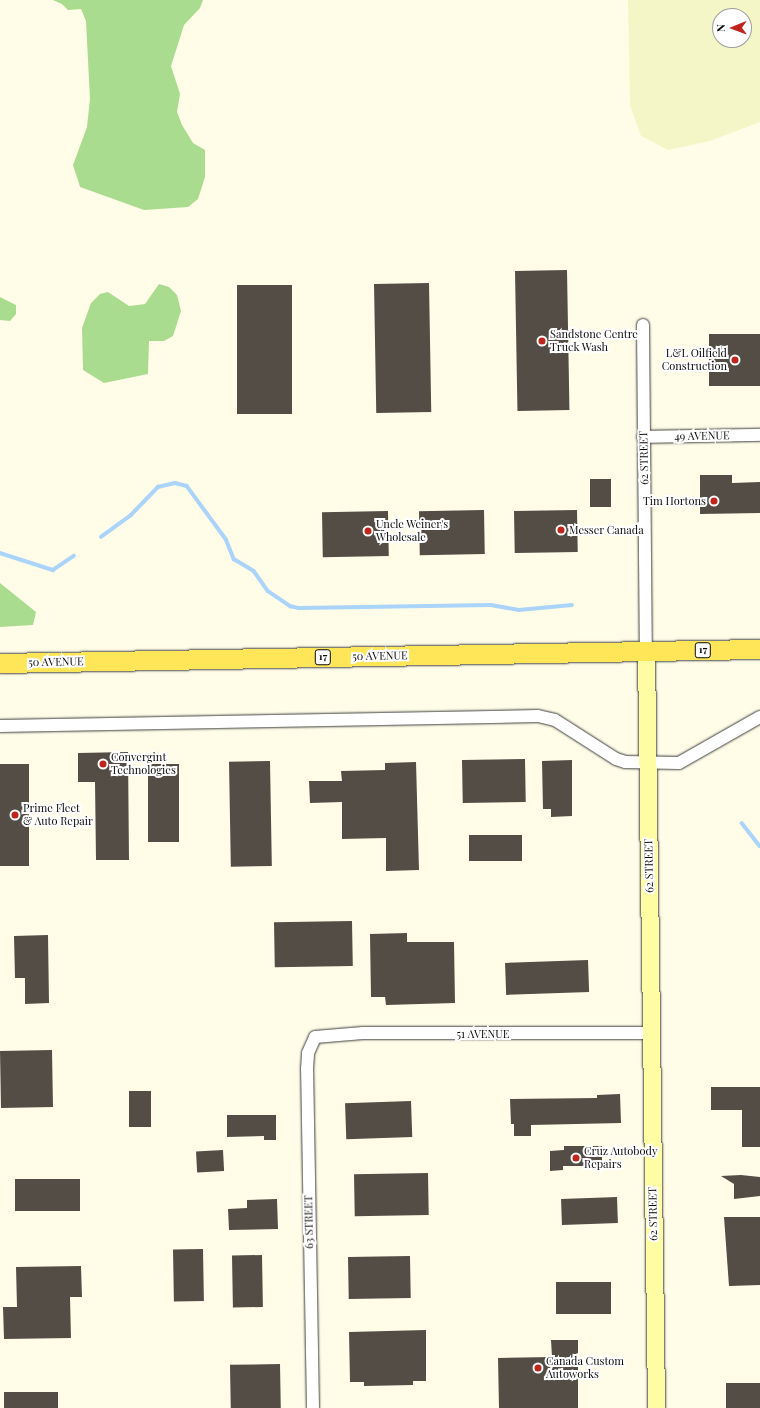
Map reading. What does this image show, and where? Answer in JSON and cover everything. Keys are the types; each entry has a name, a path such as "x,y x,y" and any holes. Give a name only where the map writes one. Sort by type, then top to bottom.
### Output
{"main road":[{"name":"50 AVENUE","path":"0,663 760,649"},
{"name":"62 STREET","path":"646,651 656,1408"}],"street":[{"name":"62 STREET","path":"643,325 646,651"},
{"name":"49 AVENUE","path":"643,437 760,435"},
{"path":"0,726 538,716 555,720 607,756 625,762 680,763 760,717"},
{"name":"51 AVENUE","path":"315,1038 363,1033 651,1033"},
{"name":"63 STREET","path":"313,1408 307,1069 308,1053 315,1038"}],"green space":[{"path":"53,0 203,0 200,8 184,25 171,66 180,94 177,112 182,125 193,143 205,150 205,177 198,199 188,207 144,210 80,187 73,165 87,127 90,99 86,21 81,9 68,10 62,4"},
{"path":"628,0 760,0 760,122 710,141 668,150 641,136 630,106"},
{"path":"159,284 169,287 177,295 181,311 173,336 164,341 149,341 148,374 104,383 83,370 82,328 91,303 100,294 108,292 129,306 145,304"},
{"path":"0,297 16,305 16,314 10,321 0,320"},
{"path":"0,583 36,612 33,625 0,627"}],"building":[{"name":"Sandstone Centre Truck Wash","path":"567,270 569,410 517,411 515,271"},
{"path":"429,283 431,412 376,413 374,284"},
{"path":"237,285 292,285 292,414 237,414"},
{"name":"L&L Oilfield Construction","path":"709,334 760,334 760,386 709,386"},
{"path":"700,475 732,475 732,483 760,482 760,513 700,514"},
{"path":"590,479 611,479 611,507 590,507"},
{"path":"484,510 485,554 420,555 419,511"},
{"path":"577,510 578,552 515,553 514,511"},
{"path":"388,511 389,556 323,557 322,512"},
{"path":"128,752 129,860 96,860 95,782 78,782 78,753"},
{"path":"525,759 526,802 463,803 462,760"},
{"path":"572,760 572,816 551,817 551,809 543,809 542,761"},
{"path":"270,761 272,866 231,867 229,762"},
{"path":"416,762 419,870 386,871 386,838 342,839 342,802 310,803 309,781 342,781 341,771 385,770 385,763"},
{"name":"Prime Fleet & Auto Repair","path":"0,764 29,764 29,866 0,866"},
{"path":"148,764 179,764 179,842 148,842"},
{"path":"469,835 522,835 522,861 469,861"},
{"path":"352,921 353,966 275,967 274,922"},
{"path":"407,933 407,942 454,942 455,1003 386,1005 385,997 371,997 370,934"},
{"path":"48,935 49,1003 25,1004 25,978 15,978 14,936"},
{"path":"588,960 589,992 506,995 505,963"},
{"path":"52,1050 53,1107 1,1108 0,1051"},
{"path":"711,1087 760,1087 760,1147 742,1147 742,1110 711,1110"},
{"path":"129,1091 151,1091 151,1127 129,1127"},
{"path":"620,1094 621,1123 531,1125 531,1136 514,1136 514,1124 511,1124 510,1099 597,1098 597,1095"},
{"path":"411,1101 412,1137 346,1139 345,1103"},
{"path":"227,1115 276,1115 276,1140 264,1140 264,1136 227,1137"},
{"name":"Cruz Autobody Repairs","path":"564,1146 602,1146 602,1166 563,1166 563,1170 550,1171 550,1151 564,1150"},
{"path":"223,1150 224,1171 197,1172 196,1151"},
{"path":"428,1173 429,1215 355,1216 354,1174"},
{"path":"741,1175 760,1177 760,1196 734,1199 734,1184 721,1176"},
{"path":"15,1179 80,1179 80,1211 15,1211"},
{"path":"617,1197 618,1223 562,1225 561,1199"},
{"path":"277,1199 278,1229 229,1230 228,1209 247,1208 247,1200"},
{"path":"724,1217 760,1217 760,1285 729,1286"},
{"path":"203,1249 204,1301 174,1302 173,1250"},
{"path":"262,1255 263,1307 233,1308 232,1256"},
{"path":"410,1256 411,1298 349,1299 348,1257"},
{"path":"81,1266 82,1297 70,1297 71,1338 4,1339 3,1307 17,1307 16,1267"},
{"path":"556,1282 611,1282 611,1314 556,1314"},
{"path":"426,1330 426,1381 413,1381 413,1385 364,1386 364,1382 350,1382 349,1332"},
{"name":"Canada Custom Autoworks","path":"551,1340 578,1340 578,1408 499,1408 498,1358 552,1357"},
{"path":"280,1364 281,1408 231,1408 230,1365"},
{"path":"726,1383 760,1383 760,1408 726,1408"},
{"path":"4,1392 58,1392 58,1408 4,1408"}],"waterway":[{"path":"101,537 131,515 158,487 175,483 187,486 226,539 234,559 254,571 268,591 290,606 299,608 491,605 519,610 572,605"},
{"path":"0,553 53,570 74,556"},
{"path":"742,823 760,846"}],"place":[{"name":"Sandstone Centre Truck Wash","path":"542,341"},
{"name":"L&L Oilfield Construction","path":"735,360"},
{"name":"Tim Hortons","path":"714,501"},
{"name":"Messer Canada","path":"561,530"},
{"name":"Uncle Weiner's Wholesale","path":"368,531"},
{"name":"Convergint Technologies","path":"103,764"},
{"name":"Prime Fleet & Auto Repair","path":"15,815"},
{"name":"Cruz Autobody Repairs","path":"576,1158"},
{"name":"Canada Custom Autoworks","path":"538,1368"}]}
